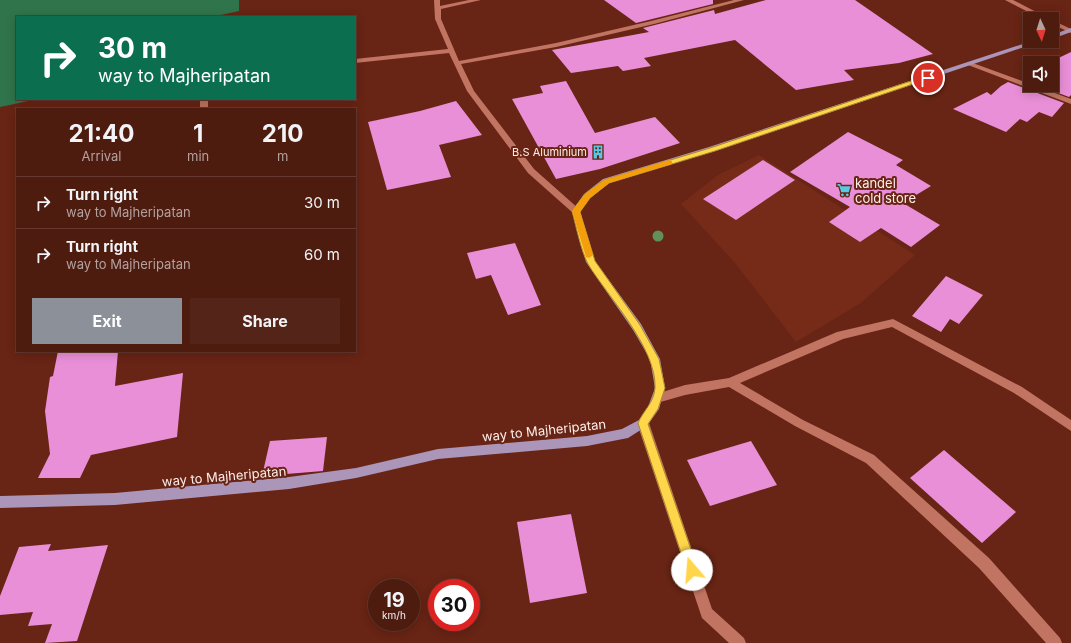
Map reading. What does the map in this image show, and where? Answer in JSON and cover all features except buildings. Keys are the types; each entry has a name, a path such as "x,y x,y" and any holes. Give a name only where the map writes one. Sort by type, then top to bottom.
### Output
{"main road":[{"path":"1059,34 1070,30"},
{"path":"576,211 587,196 606,181 712,149 1023,46"},
{"name":"way to Majheripatan","path":"0,502 115,499 289,483 356,473 438,454 587,441 624,434 643,423 653,409 660,388 655,359 637,327 591,262 576,211"}],"street":[{"path":"478,0 437,4 438,19 457,63 471,91 518,156 531,171 576,211"},
{"path":"457,63 556,45 741,0"},
{"path":"1008,0 1032,12"},
{"path":"1059,25 1070,30"},
{"path":"356,61 452,51"},
{"path":"970,64 1071,102"},
{"path":"657,398 685,390 730,382 841,335 893,323 1018,390 1071,426"},
{"path":"730,382 799,423 870,459 984,563 1055,643"},
{"path":"643,423 707,614 739,643"}],"shaded area":[{"path":"759,155 915,255 861,303 796,342 735,263 681,204 718,175"}],"green space":[{"path":"0,0 239,0 239,11 216,16 16,16 16,100 33,100 0,107"}],"slow traffic":[{"path":"589,255 576,211 587,196 606,181 669,162"}],"place":[{"name":"B.S Aluminium","path":"598,152"},
{"name":"kandel cold store","path":"844,190"}],"route":[{"path":"692,570 643,423 653,409 660,388 655,359 637,327 591,262 576,211 587,196 606,181 712,149 928,78"}]}
